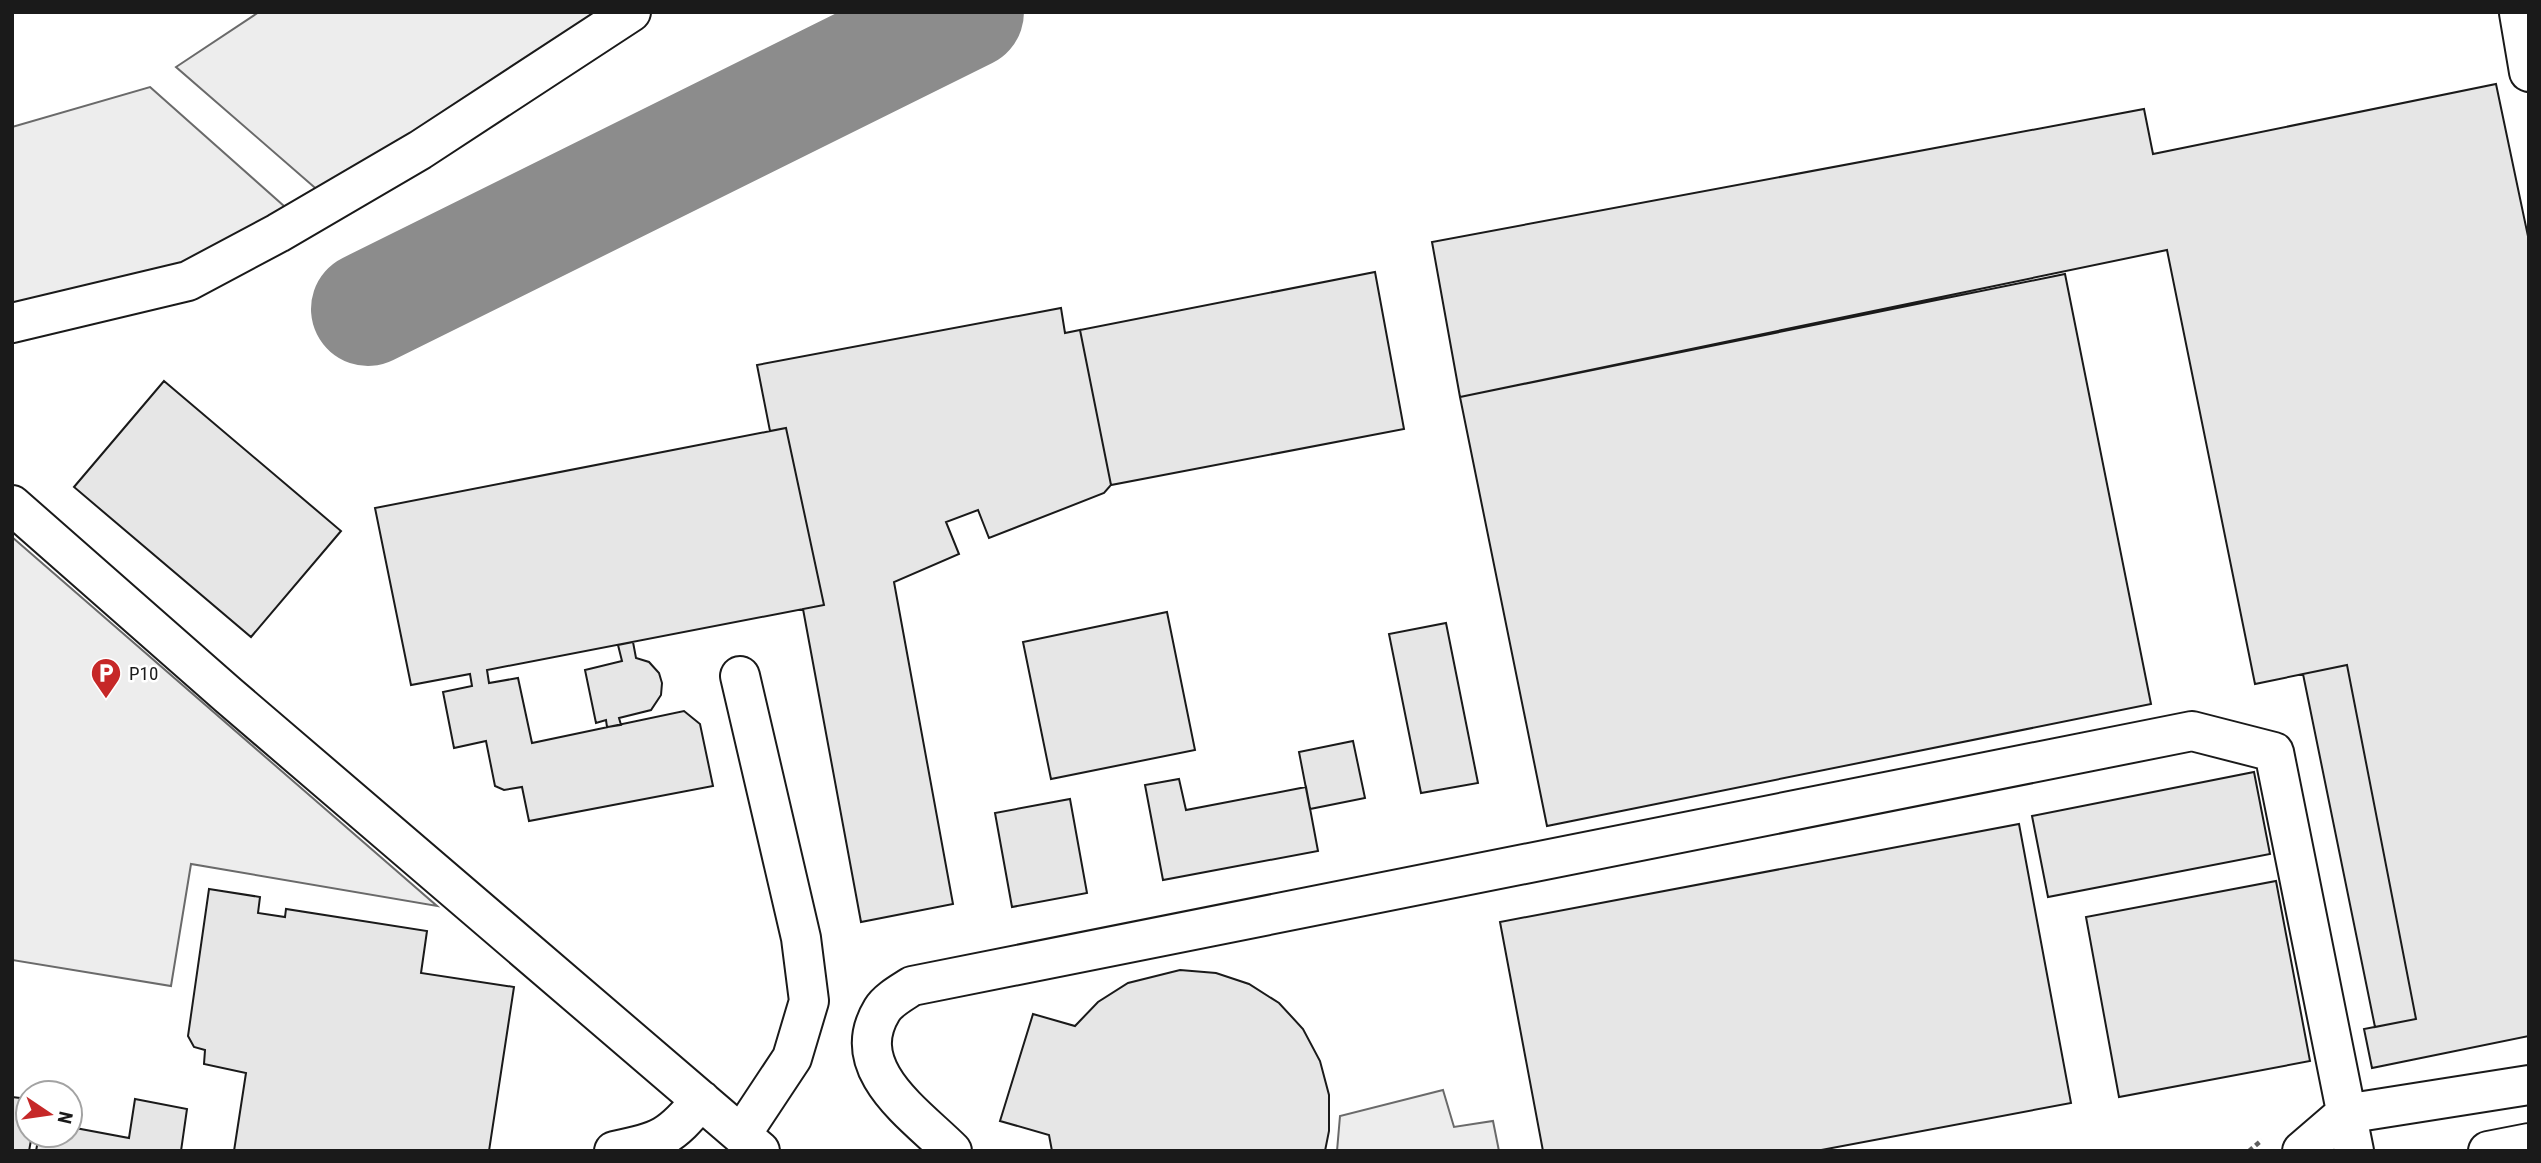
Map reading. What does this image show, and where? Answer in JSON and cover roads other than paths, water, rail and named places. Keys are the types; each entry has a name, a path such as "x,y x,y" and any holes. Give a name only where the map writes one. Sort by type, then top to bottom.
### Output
{"lane":[{"path":"12,323 188,281 278,233 420,150 631,12"},
{"path":"2519,13 2529,72"},
{"path":"12,505 228,695 750,1143 792,1058 809,1001 800,939 740,676"},
{"path":"952,1151 883,1084 869,1044 883,1008 912,986 2192,731 2274,752 2354,1151"},
{"path":"2302,1151 2345,1114 2529,1085"},
{"path":"614,1151 650,1144 669,1135 701,1100"},
{"path":"2488,1151 2529,1143"}],"place":[{"name":"P10","path":"106,700"}]}
